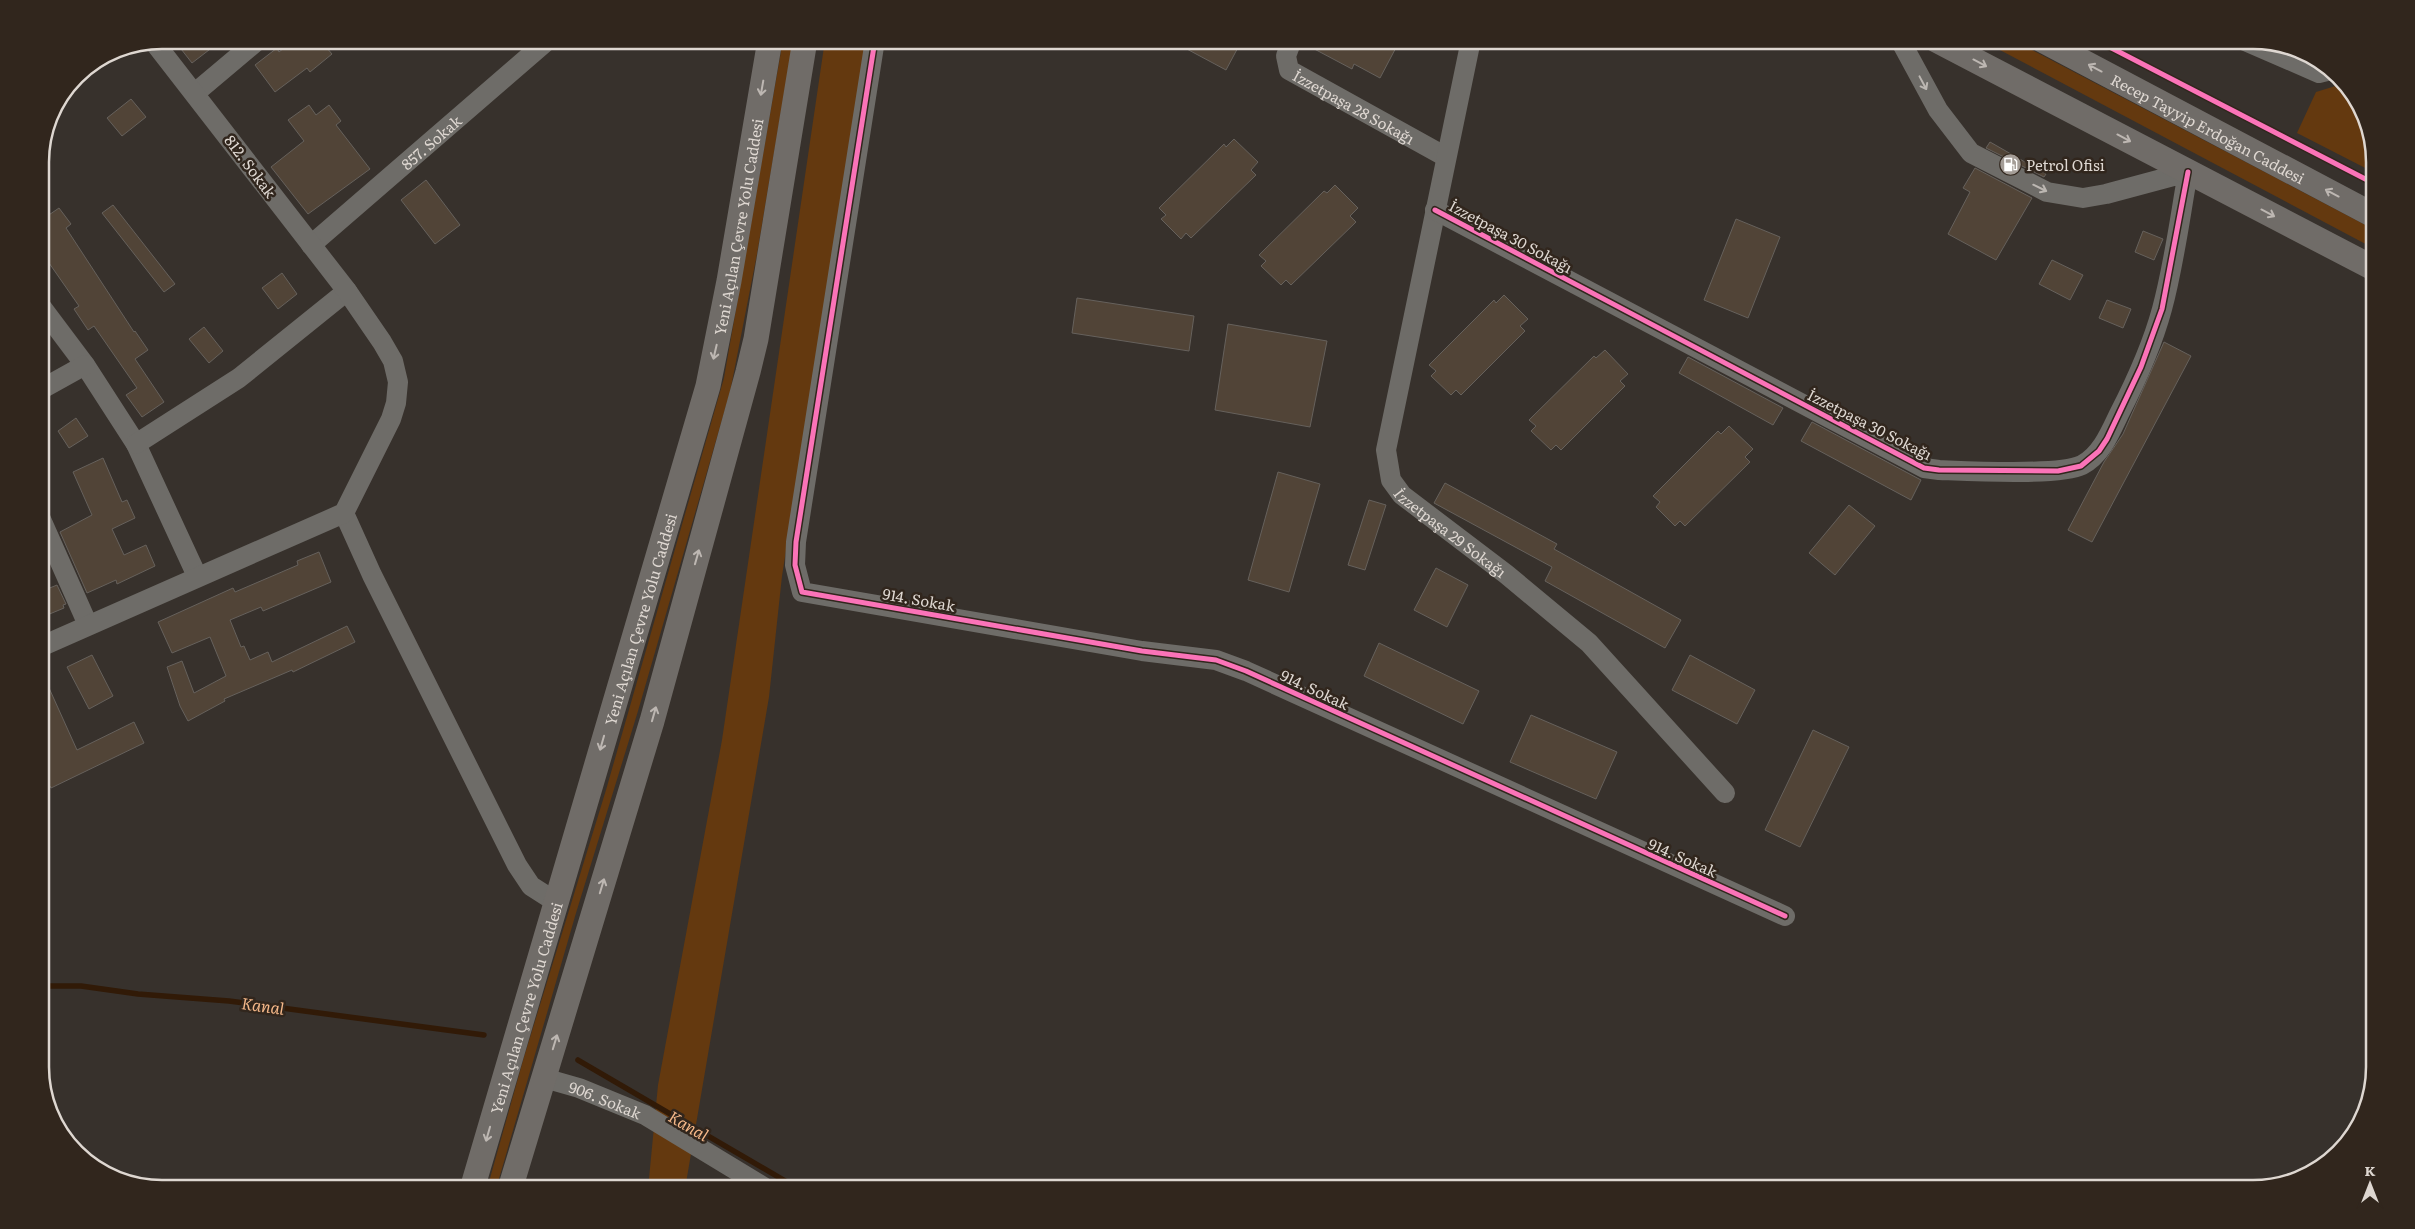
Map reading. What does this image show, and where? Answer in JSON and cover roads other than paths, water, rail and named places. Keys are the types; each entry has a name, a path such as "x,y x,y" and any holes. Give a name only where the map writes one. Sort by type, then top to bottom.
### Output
{"main road":[{"name":"Yeni Açılan Çevre Yolu Caddesi","path":"475,1180 708,386 729,281 768,49"},
{"path":"513,1180 652,721 748,372 804,49"},
{"path":"1953,49 2366,264"},
{"name":"Recep Tayyip Erdoğan Caddesi","path":"2059,49 2366,211"}],"street":[{"name":"812. Sokak","path":"160,49 347,291 393,361 398,382 396,403 391,419 344,513"},
{"path":"195,93 247,49"},
{"name":"857. Sokak","path":"312,245 538,49"},
{"name":"914. Sokak","path":"874,49 796,542 795,565 802,592 1142,651 1216,660 1246,671 1785,916"},
{"name":"İzzetpaşa 28 Sokağı","path":"1289,49 1286,56 1289,70 1446,157"},
{"name":"İzzetpaşa 29 Sokağı","path":"1468,49 1386,450 1391,480 1402,495 1506,574 1589,643 1725,793"},
{"path":"1905,49 1938,110 1971,153 2047,192 2083,198 2106,194 2188,172"},
{"path":"2266,50 2319,73 2322,72"},
{"name":"İzzetpaşa 30 Sokağı","path":"1435,210 1924,468 2058,471 2081,466 2099,451 2107,439 2141,367 2162,310 2188,172"},
{"path":"136,444 239,378 347,291"},
{"path":"49,316 85,365 136,444 197,576"},
{"path":"49,385 85,365"},
{"path":"49,643 197,576 344,513 372,575 517,865 531,886 556,902"},
{"path":"49,537 88,625"},
{"name":"906. Sokak","path":"544,1078 579,1088 645,1115 752,1180"}],"waterway":[{"name":"Kanal","path":"49,986 81,986 138,994 229,1001 484,1035"},
{"name":"Kanal","path":"578,1060 784,1180"}],"place":[{"name":"Petrol Ofisi","path":"2010,164"}]}
